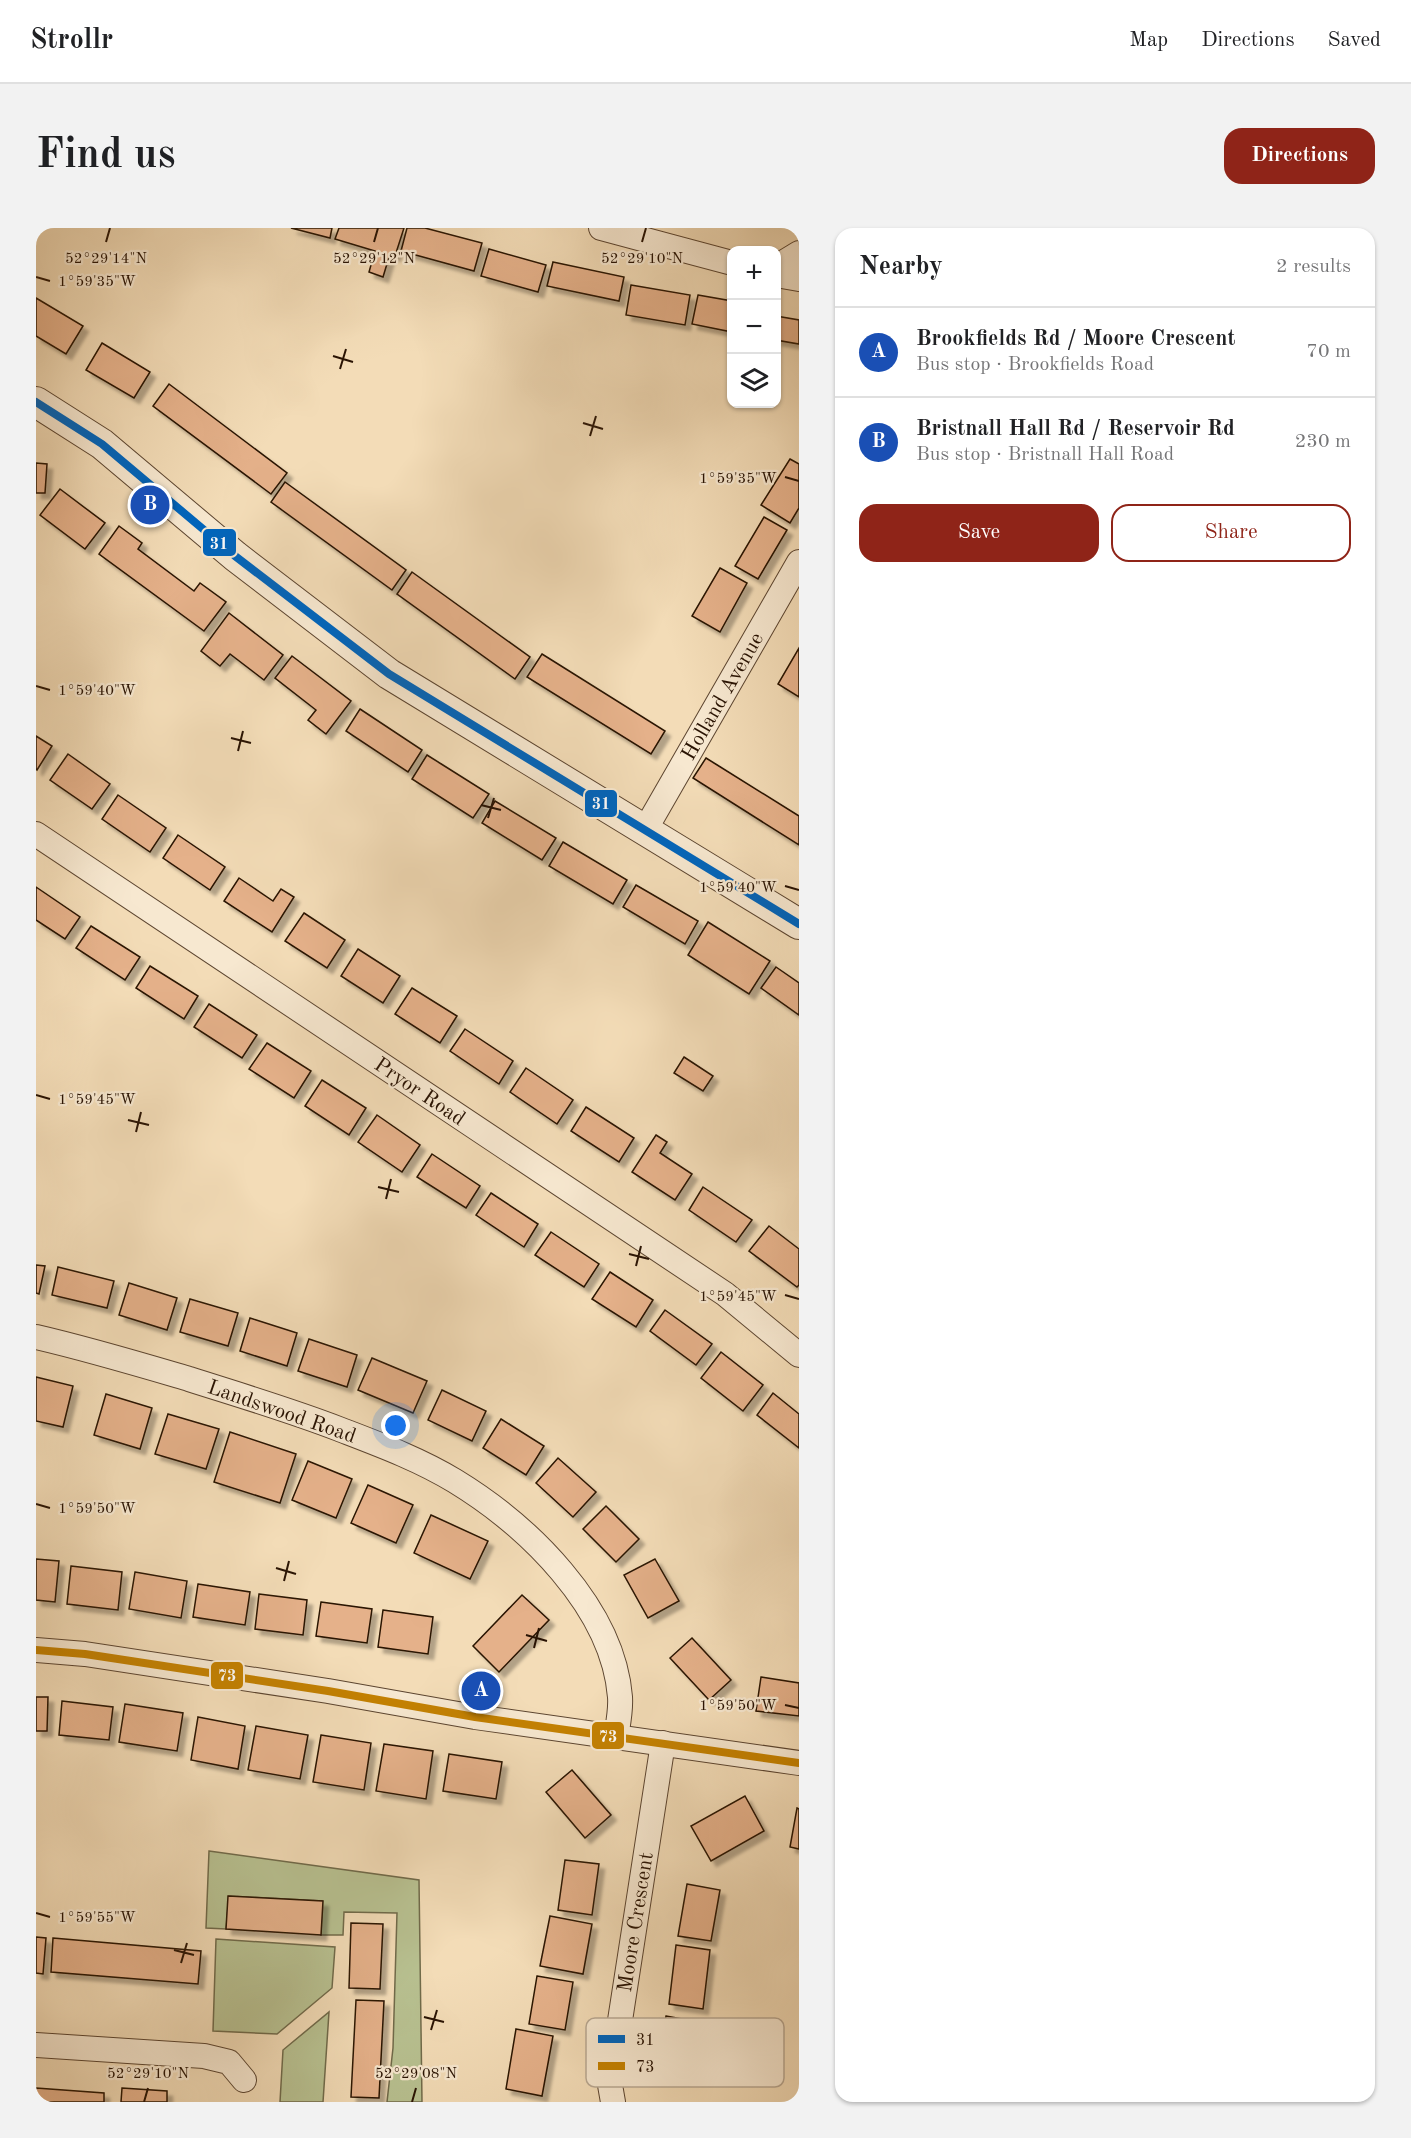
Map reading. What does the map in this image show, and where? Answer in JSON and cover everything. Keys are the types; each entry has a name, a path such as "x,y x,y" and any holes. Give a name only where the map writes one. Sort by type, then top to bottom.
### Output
{"street":[{"path":"601,228 727,262"},
{"path":"781,265 799,254"},
{"path":"781,275 799,279"},
{"path":"36,402 102,444 235,556 389,674 799,924"},
{"name":"Holland Avenue","path":"645,830 799,562"},
{"name":"Pryor Road","path":"36,834 725,1294 799,1355"},
{"name":"Landswood Road","path":"36,1337 238,1394 320,1422 404,1455 433,1469 476,1495 533,1541 562,1570 591,1612 608,1647 616,1672 621,1698 616,1737"},
{"path":"36,1650 85,1654 328,1691 475,1717 799,1763"},
{"name":"Moore Crescent","path":"620,2018 663,1743"},
{"path":"36,2045 204,2056 229,2062 244,2080"},
{"name":"Moore Crescent","path":"610,2087 613,2102"}],"green space":[{"path":"209,1851 419,1880 422,2102 387,2102 393,2048 397,1913 344,1912 343,1935 321,1935 322,1901 229,1896 226,1929 206,1928"},
{"path":"216,1939 335,1947 332,1988 277,2034 213,2031"},
{"path":"329,2012 323,2102 280,2102 283,2050"}],"building":[{"path":"291,228 332,228 330,238"},
{"path":"339,228 404,228 395,256 390,254 383,277 369,272 375,251 335,239"},
{"path":"407,228 425,228 482,243 474,271 401,251"},
{"path":"489,249 546,265 538,292 481,276"},
{"path":"553,262 624,277 619,301 547,286"},
{"path":"631,285 690,295 685,325 626,315"},
{"path":"698,295 727,300 727,331 692,324"},
{"path":"36,298 83,326 66,354 36,336"},
{"path":"781,317 799,320 799,344 781,341"},
{"path":"102,343 150,372 134,398 86,370"},
{"path":"169,384 287,473 271,494 153,406"},
{"path":"790,459 799,464 799,508 790,523 761,505"},
{"path":"36,463 47,464 45,493 36,493"},
{"path":"285,482 406,570 392,590 271,502"},
{"path":"60,489 105,523 85,549 40,515"},
{"path":"764,517 787,530 758,579 735,566"},
{"path":"119,526 142,543 138,549 194,591 200,583 226,602 204,631 99,554"},
{"path":"720,568 747,583 720,632 692,616"},
{"path":"412,572 530,657 515,679 397,594"},
{"path":"229,613 283,655 264,680 230,654 220,666 201,651"},
{"path":"799,648 799,697 778,684"},
{"path":"542,654 665,731 651,754 527,677"},
{"path":"292,656 351,701 326,734 308,720 316,710 275,678"},
{"path":"360,709 422,750 408,772 346,731"},
{"path":"36,736 52,746 37,770 36,769"},
{"path":"68,754 110,784 92,809 50,780"},
{"path":"427,755 489,794 473,818 412,779"},
{"path":"706,758 799,816 799,845 693,778"},
{"path":"118,795 166,828 150,852 102,819"},
{"path":"495,801 556,838 542,860 482,823"},
{"path":"178,835 225,867 210,890 163,858"},
{"path":"563,842 627,880 613,904 549,866"},
{"path":"239,878 273,901 281,889 294,897 272,932 224,901"},
{"path":"636,885 698,921 685,944 623,907"},
{"path":"36,887 80,917 65,939 36,920"},
{"path":"304,913 345,940 327,968 285,941"},
{"path":"708,922 770,961 749,994 688,955"},
{"path":"91,926 140,957 125,980 76,948"},
{"path":"358,949 400,976 383,1003 341,976"},
{"path":"150,966 198,996 184,1019 136,988"},
{"path":"776,967 799,983 799,1015 761,988"},
{"path":"412,988 457,1016 440,1043 395,1014"},
{"path":"209,1004 257,1035 242,1058 194,1027"},
{"path":"465,1029 513,1061 499,1084 450,1051"},
{"path":"267,1043 311,1071 294,1098 249,1069"},
{"path":"684,1057 713,1076 703,1091 674,1073"},
{"path":"526,1068 573,1100 557,1124 510,1092"},
{"path":"322,1080 366,1108 349,1135 305,1106"},
{"path":"586,1107 634,1138 619,1162 571,1131"},
{"path":"377,1115 420,1145 402,1172 358,1142"},
{"path":"656,1135 667,1142 660,1153 692,1174 675,1200 632,1172"},
{"path":"432,1154 480,1186 466,1208 417,1177"},
{"path":"703,1187 752,1220 736,1242 689,1210"},
{"path":"491,1193 538,1224 524,1247 476,1215"},
{"path":"769,1226 799,1249 799,1285 797,1287 749,1251"},
{"path":"551,1232 599,1264 584,1287 535,1255"},
{"path":"36,1265 45,1266 39,1294 36,1293"},
{"path":"58,1267 114,1281 107,1308 52,1295"},
{"path":"610,1272 653,1300 636,1327 592,1299"},
{"path":"129,1283 177,1298 167,1330 119,1315"},
{"path":"190,1299 238,1313 228,1346 180,1332"},
{"path":"665,1310 712,1344 696,1365 650,1331"},
{"path":"250,1318 297,1333 287,1366 240,1351"},
{"path":"309,1339 357,1355 347,1387 298,1371"},
{"path":"721,1352 763,1385 743,1411 701,1378"},
{"path":"372,1358 427,1381 413,1413 358,1390"},
{"path":"36,1377 73,1386 63,1427 36,1421"},
{"path":"442,1390 486,1411 472,1441 428,1420"},
{"path":"773,1393 799,1414 799,1448 757,1415"},
{"path":"106,1394 152,1408 140,1449 94,1435"},
{"path":"168,1414 219,1429 206,1469 155,1454"},
{"path":"501,1419 544,1446 526,1475 483,1448"},
{"path":"230,1432 296,1454 280,1503 214,1482"},
{"path":"558,1458 596,1492 573,1517 536,1483"},
{"path":"308,1461 352,1479 336,1518 292,1500"},
{"path":"368,1485 413,1505 396,1543 351,1523"},
{"path":"606,1506 639,1539 616,1562 583,1529"},
{"path":"431,1515 488,1541 470,1579 414,1553"},
{"path":"36,1559 59,1561 55,1602 36,1600"},
{"path":"655,1559 679,1601 648,1618 624,1575"},
{"path":"71,1566 122,1572 118,1610 67,1604"},
{"path":"135,1572 187,1581 181,1618 129,1609"},
{"path":"198,1584 250,1592 245,1625 193,1617"},
{"path":"259,1594 307,1600 303,1635 255,1629"},
{"path":"522,1595 549,1620 499,1672 473,1646"},
{"path":"321,1602 372,1609 367,1643 316,1636"},
{"path":"383,1610 433,1617 428,1654 378,1647"},
{"path":"692,1638 731,1680 709,1700 670,1658"},
{"path":"761,1677 799,1683 799,1716 756,1711"},
{"path":"36,1697 48,1697 47,1731 36,1731"},
{"path":"62,1701 113,1707 109,1740 59,1735"},
{"path":"125,1704 183,1713 177,1751 119,1742"},
{"path":"198,1717 245,1726 238,1769 191,1760"},
{"path":"256,1726 308,1735 300,1779 248,1770"},
{"path":"321,1735 371,1743 364,1790 313,1782"},
{"path":"384,1744 433,1751 426,1799 376,1791"},
{"path":"449,1754 502,1762 496,1799 443,1791"},
{"path":"572,1770 611,1815 585,1838 546,1792"},
{"path":"745,1796 764,1831 711,1861 691,1826"},
{"path":"797,1808 799,1809 799,1849 790,1847"},
{"path":"565,1860 599,1864 592,1915 558,1910"},
{"path":"687,1884 720,1890 711,1941 678,1936"},
{"path":"228,1896 323,1901 321,1935 226,1929"},
{"path":"550,1916 592,1924 583,1974 540,1966"},
{"path":"351,1923 383,1924 380,1989 349,1988"},
{"path":"36,1937 46,1938 43,1974 36,1973"},
{"path":"53,1938 201,1951 198,1984 51,1972"},
{"path":"676,1945 710,1950 703,2009 669,2004"},
{"path":"537,1976 573,1982 565,2030 529,2024"},
{"path":"356,2000 384,2001 379,2098 351,2097"},
{"path":"516,2029 553,2036 542,2096 506,2089"},
{"path":"36,2088 104,2093 104,2102 36,2102"},
{"path":"122,2088 167,2091 167,2102 121,2102"}],"transit line":[{"name":"31","path":"36,402 102,444 235,556 389,674 799,924"},
{"name":"73","path":"36,1650 85,1654 328,1691 475,1717 799,1763"}],"place":[{"name":"Bristnall Hall Rd / Reservoir Rd","path":"150,505"},
{"name":"Brookfields Rd / Moore Crescent","path":"481,1691"}]}
